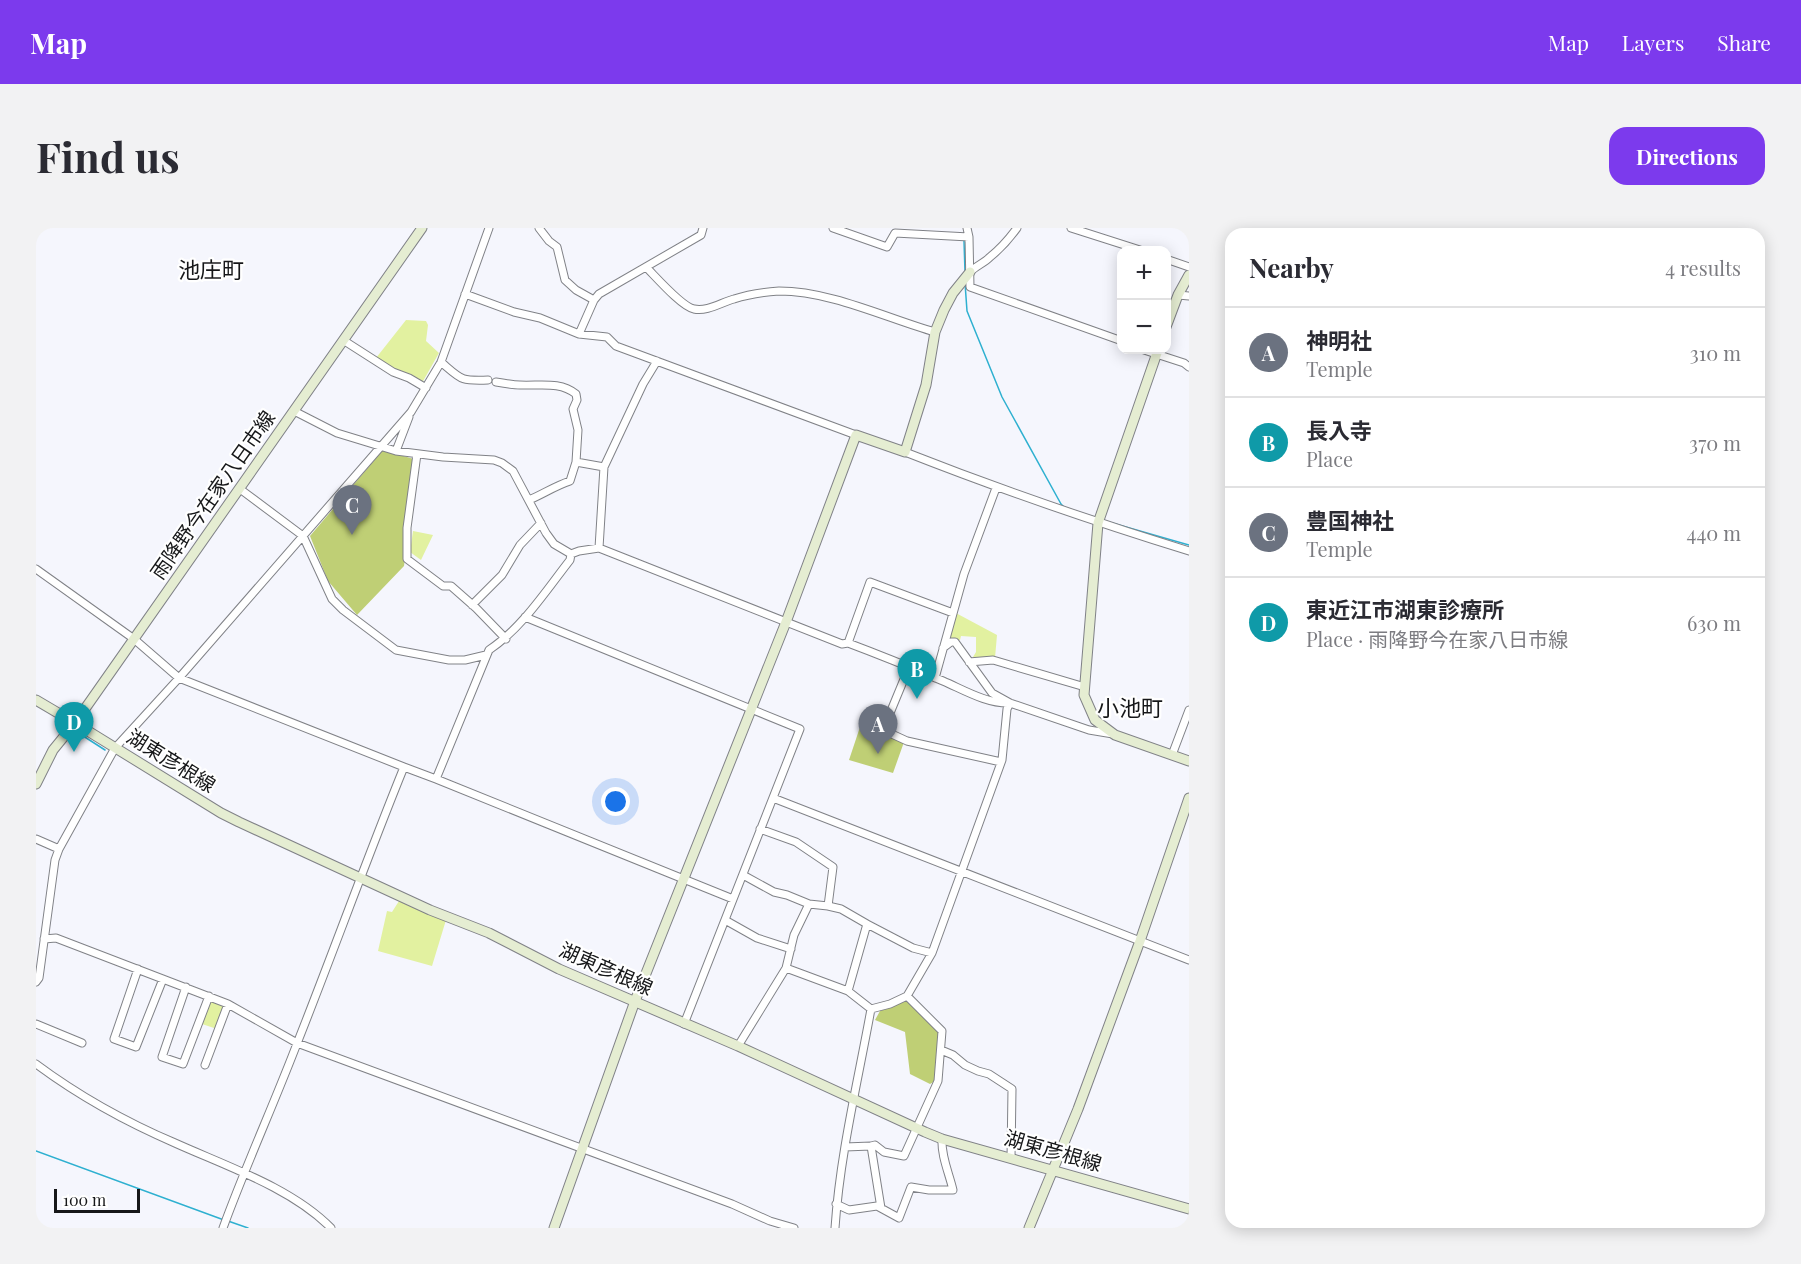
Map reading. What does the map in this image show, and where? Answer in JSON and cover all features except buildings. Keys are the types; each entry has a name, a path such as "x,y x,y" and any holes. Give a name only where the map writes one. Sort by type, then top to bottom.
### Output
{"street":[{"name":"雨降野今在家八日市線","path":"36,784 53,750 75,723 422,228"},
{"path":"36,982 39,978 55,860 115,748 179,678 411,411 441,362 489,228"},
{"path":"539,228 557,248 565,280 576,290 594,300"},
{"path":"579,334 599,294 701,235 703,228"},
{"path":"833,228 887,247 895,233 966,237"},
{"path":"967,228 970,287 1117,339"},
{"path":"905,452 926,385 935,333 944,310 953,293 970,272 1008,241 1017,228"},
{"path":"1071,228 1127,246"},
{"path":"1171,260 1189,267"},
{"path":"646,267 692,309 763,292 798,293 861,307 935,333"},
{"path":"1171,315 1178,295 1189,275"},
{"path":"465,294 514,312 540,318 579,334 607,337 616,346 905,452 996,488 1100,519 1189,550"},
{"path":"1178,295 1189,297"},
{"path":"343,340 393,372 426,388"},
{"path":"1115,735 1095,720 1084,695 1100,519 1156,354"},
{"path":"1162,354 1189,367"},
{"path":"599,548 604,467 643,384 657,361"},
{"path":"441,362 466,381 556,385 572,390 576,394 577,400 573,409 578,430 576,462 570,481 529,500"},
{"path":"294,411 337,433 396,451 494,460 502,463 513,471 554,544 572,554"},
{"path":"396,451 411,411"},
{"path":"554,1228 635,1001 786,622 856,435"},
{"path":"417,454 407,528 407,559 442,586 451,586 506,639"},
{"path":"576,462 604,467"},
{"path":"935,678 964,574 996,488"},
{"path":"240,489 303,536 332,599 396,650 449,660 465,660 486,655"},
{"path":"472,605 502,575 520,545 541,523"},
{"path":"436,778 489,650 506,639 570,560 572,554 599,548 842,644 848,643 999,703 1010,703"},
{"path":"36,569 134,639 179,678 436,778 733,899"},
{"path":"848,643 870,582 953,613"},
{"path":"525,617 800,729 684,1024"},
{"path":"943,648 955,642 992,693 1010,703 1089,730 1115,735 1189,761"},
{"path":"969,662 993,660 1085,687"},
{"path":"909,667 883,730 907,741 1001,762"},
{"name":"湖東彦根線","path":"36,700 221,813 359,879 489,933 559,969 738,1046 916,1128 942,1139 1189,1209"},
{"path":"871,1009 907,996 932,953 1001,762 1007,709 1010,703"},
{"path":"1173,755 1189,710"},
{"path":"223,1228 404,767"},
{"path":"773,798 1189,960"},
{"path":"1029,1228 1078,1109 1140,941 1189,798"},
{"path":"760,829 796,842 833,867 828,906"},
{"path":"36,839 59,849"},
{"path":"743,875 774,892 809,904 842,909 913,948 932,953"},
{"path":"738,1046 786,968 794,934 809,904"},
{"path":"725,920 757,938 791,949"},
{"path":"848,991 867,924"},
{"path":"44,939 56,938 186,987 228,1004 297,1043 732,1204 770,1221 794,1228"},
{"path":"786,968 848,991 871,1009"},
{"path":"138,969 114,1040 136,1047 164,979"},
{"path":"186,987 162,1057 183,1064 209,996"},
{"path":"845,1147 874,1145 884,1152 904,1156 938,1081 942,1031 907,996"},
{"path":"205,1065 228,1004"},
{"path":"835,1228 836,1204 845,1147 871,1009"},
{"path":"36,1024 82,1043"},
{"path":"940,1050 953,1055 965,1065 989,1074 1012,1089 1011,1158"},
{"path":"36,1064 81,1096 170,1141 294,1197 331,1228"},
{"path":"836,1204 849,1210 877,1206 899,1218 911,1187 953,1190 942,1152 942,1139"},
{"path":"871,1146 881,1208"}],"green space":[{"path":"406,320 426,321 428,325 426,341 439,353 422,383 397,372 376,358"},
{"path":"383,450 417,460 404,566 357,615 328,581 310,536"},
{"path":"413,531 433,535 421,560 410,552"},
{"path":"954,612 997,635 995,658 975,660 973,657 976,652 976,637 961,636 960,640 953,640 948,635"},
{"path":"860,727 904,742 893,773 849,760"},
{"path":"399,901 446,920 432,966 378,951 387,911 392,912"},
{"path":"907,998 941,1032 937,1080 930,1084 910,1074 905,1032 875,1020 880,1011"},
{"path":"210,1002 225,1006 217,1029 202,1024"}],"waterway":[{"path":"964,241 965,272"},
{"path":"965,283 967,311 1002,397 1064,507"},
{"path":"1105,521 1189,545"},
{"path":"77,732 105,750"},
{"path":"36,1151 224,1220"},
{"path":"228,1221 248,1228"}],"place":[{"name":"豊国神社","path":"352,535"},
{"name":"長入寺","path":"917,699"},
{"name":"東近江市湖東診療所","path":"74,752"},
{"name":"神明社","path":"878,754"}],"district":[{"name":"池庄町","path":"211,270"},
{"name":"小池町","path":"1130,708"}]}
